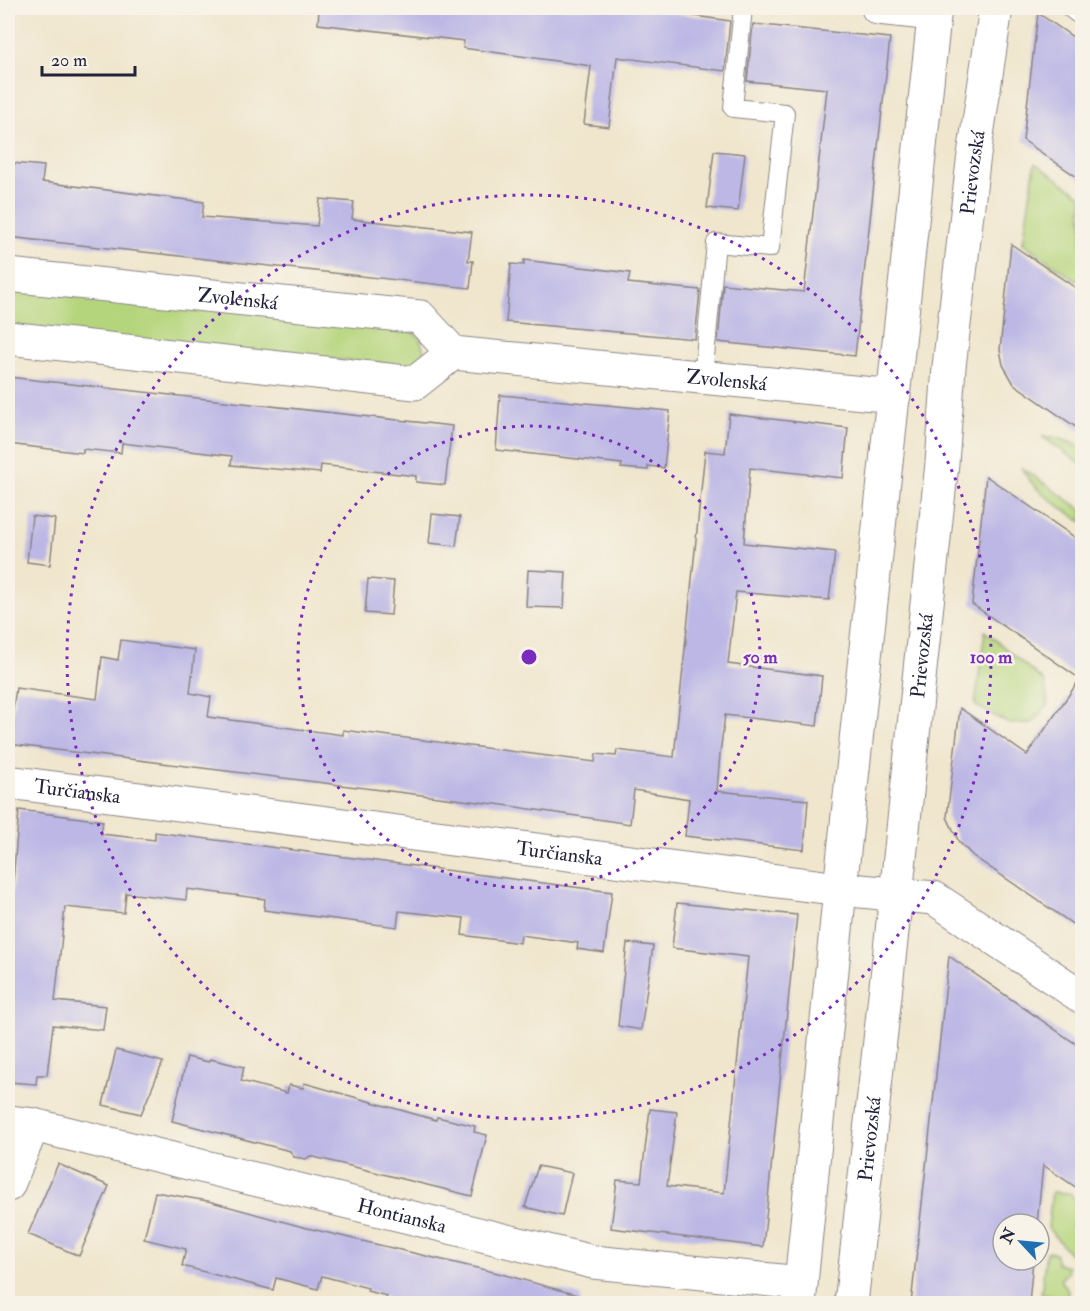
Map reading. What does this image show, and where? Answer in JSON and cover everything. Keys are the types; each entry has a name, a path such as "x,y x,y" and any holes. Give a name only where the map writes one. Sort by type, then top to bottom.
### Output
{"street":[{"path":"800,1293 840,889 934,11 878,8"},
{"name":"Prievozská","path":"851,1304 897,895 942,463 949,367 973,162 996,8"},
{"name":"Zvolenská","path":"8,275 420,317 453,352 894,396"},
{"path":"8,338 415,383 453,352"},
{"name":"Turčianska","path":"8,782 840,889 934,898 1083,997"},
{"path":"8,1185 20,1123"},
{"name":"Hontianska","path":"20,1123 593,1262 800,1293"}],"lane":[{"path":"703,377 716,243 770,248 785,113 733,108 743,8"},
{"path":"1070,8 1083,17"}],"green space":[{"path":"1035,163 1082,196 1082,285 1023,243"},
{"path":"8,284 407,328 420,338 424,352 417,367 8,331"},
{"path":"1043,437 1056,437 1082,447 1082,465"},
{"path":"1021,467 1082,510 1082,522 1040,492"},
{"path":"985,631 1045,682 1048,705 1031,723 1009,724 975,705"},
{"path":"1052,1192 1070,1193 1082,1208 1082,1215 1071,1225 1082,1240 1082,1244 1070,1254 1051,1232"},
{"path":"1051,1252 1056,1253 1057,1264 1068,1267 1067,1273 1060,1280 1068,1291 1067,1298 1041,1294 1044,1272 1051,1272"}],"building":[{"path":"319,8 638,8 730,21 725,71 617,57 609,127 584,124 591,66 463,48 464,41 318,24"},
{"path":"1038,13 1083,44 1083,181 1023,140"},
{"path":"753,24 890,38 855,356 718,342 723,284 804,292 827,89 747,81"},
{"path":"714,151 745,154 738,211 707,208"},
{"path":"11,163 44,166 42,182 204,202 202,217 317,226 320,199 354,202 352,219 472,232 468,261 473,261 470,288 8,237"},
{"path":"1011,244 1083,293 1083,432 1014,384 1003,365 1000,350"},
{"path":"524,260 630,273 628,283 700,290 695,339 506,322 511,264 524,265"},
{"path":"8,377 452,426 445,485 416,482 416,476 321,465 320,473 231,465 232,456 122,443 121,453 83,449 83,453 8,444"},
{"path":"500,395 670,411 664,468 648,466 648,470 621,468 622,464 496,450"},
{"path":"729,414 848,428 843,478 750,468 744,543 835,552 829,600 736,592 728,664 822,676 817,726 725,715 720,754 717,791 808,800 804,850 685,836 689,799 634,790 630,824 503,805 8,744 16,688 97,699 102,657 118,660 121,640 195,650 190,693 211,697 208,717 343,735 343,730 595,762 596,754 616,756 617,750 674,757 705,451 725,453"},
{"path":"986,476 1083,543 1083,931 973,856 959,842 947,817 960,708 1027,755 1080,679 972,604"},
{"path":"432,514 460,517 456,546 429,543"},
{"path":"32,516 55,519 50,565 27,562"},
{"path":"528,570 566,572 564,608 526,607"},
{"path":"368,579 394,581 391,615 365,613"},
{"path":"19,810 103,821 101,834 155,840 155,832 612,892 604,953 577,949 578,943 521,935 520,943 462,935 464,918 399,911 397,927 264,910 265,899 187,889 186,900 126,893 124,913 65,907 55,1001 106,1006 103,1030 53,1025 47,1075 37,1075 36,1084 8,1082 8,941"},
{"path":"677,903 797,915 763,1247 611,1228 617,1180 641,1182 650,1109 677,1112 667,1186 724,1193 748,957 672,948"},
{"path":"627,943 653,946 641,1030 618,1026"},
{"path":"949,956 1083,1049 1083,1192 1043,1165 1038,1212 991,1212 991,1272 1032,1272 1029,1304 911,1304"},
{"path":"116,1050 163,1062 141,1114 103,1105"},
{"path":"187,1057 209,1062 210,1059 244,1067 241,1081 287,1093 289,1085 303,1088 304,1083 436,1120 437,1117 475,1126 474,1132 487,1135 472,1196 310,1156 306,1159 294,1157 290,1151 172,1121"},
{"path":"58,1164 109,1186 79,1256 28,1234"},
{"path":"538,1166 572,1173 562,1216 525,1207"},
{"path":"155,1192 208,1201 303,1227 498,1273 581,1296 580,1304 385,1304 387,1296 367,1291 368,1288 322,1276 318,1289 276,1278 273,1290 182,1266 186,1249 144,1239"}]}
